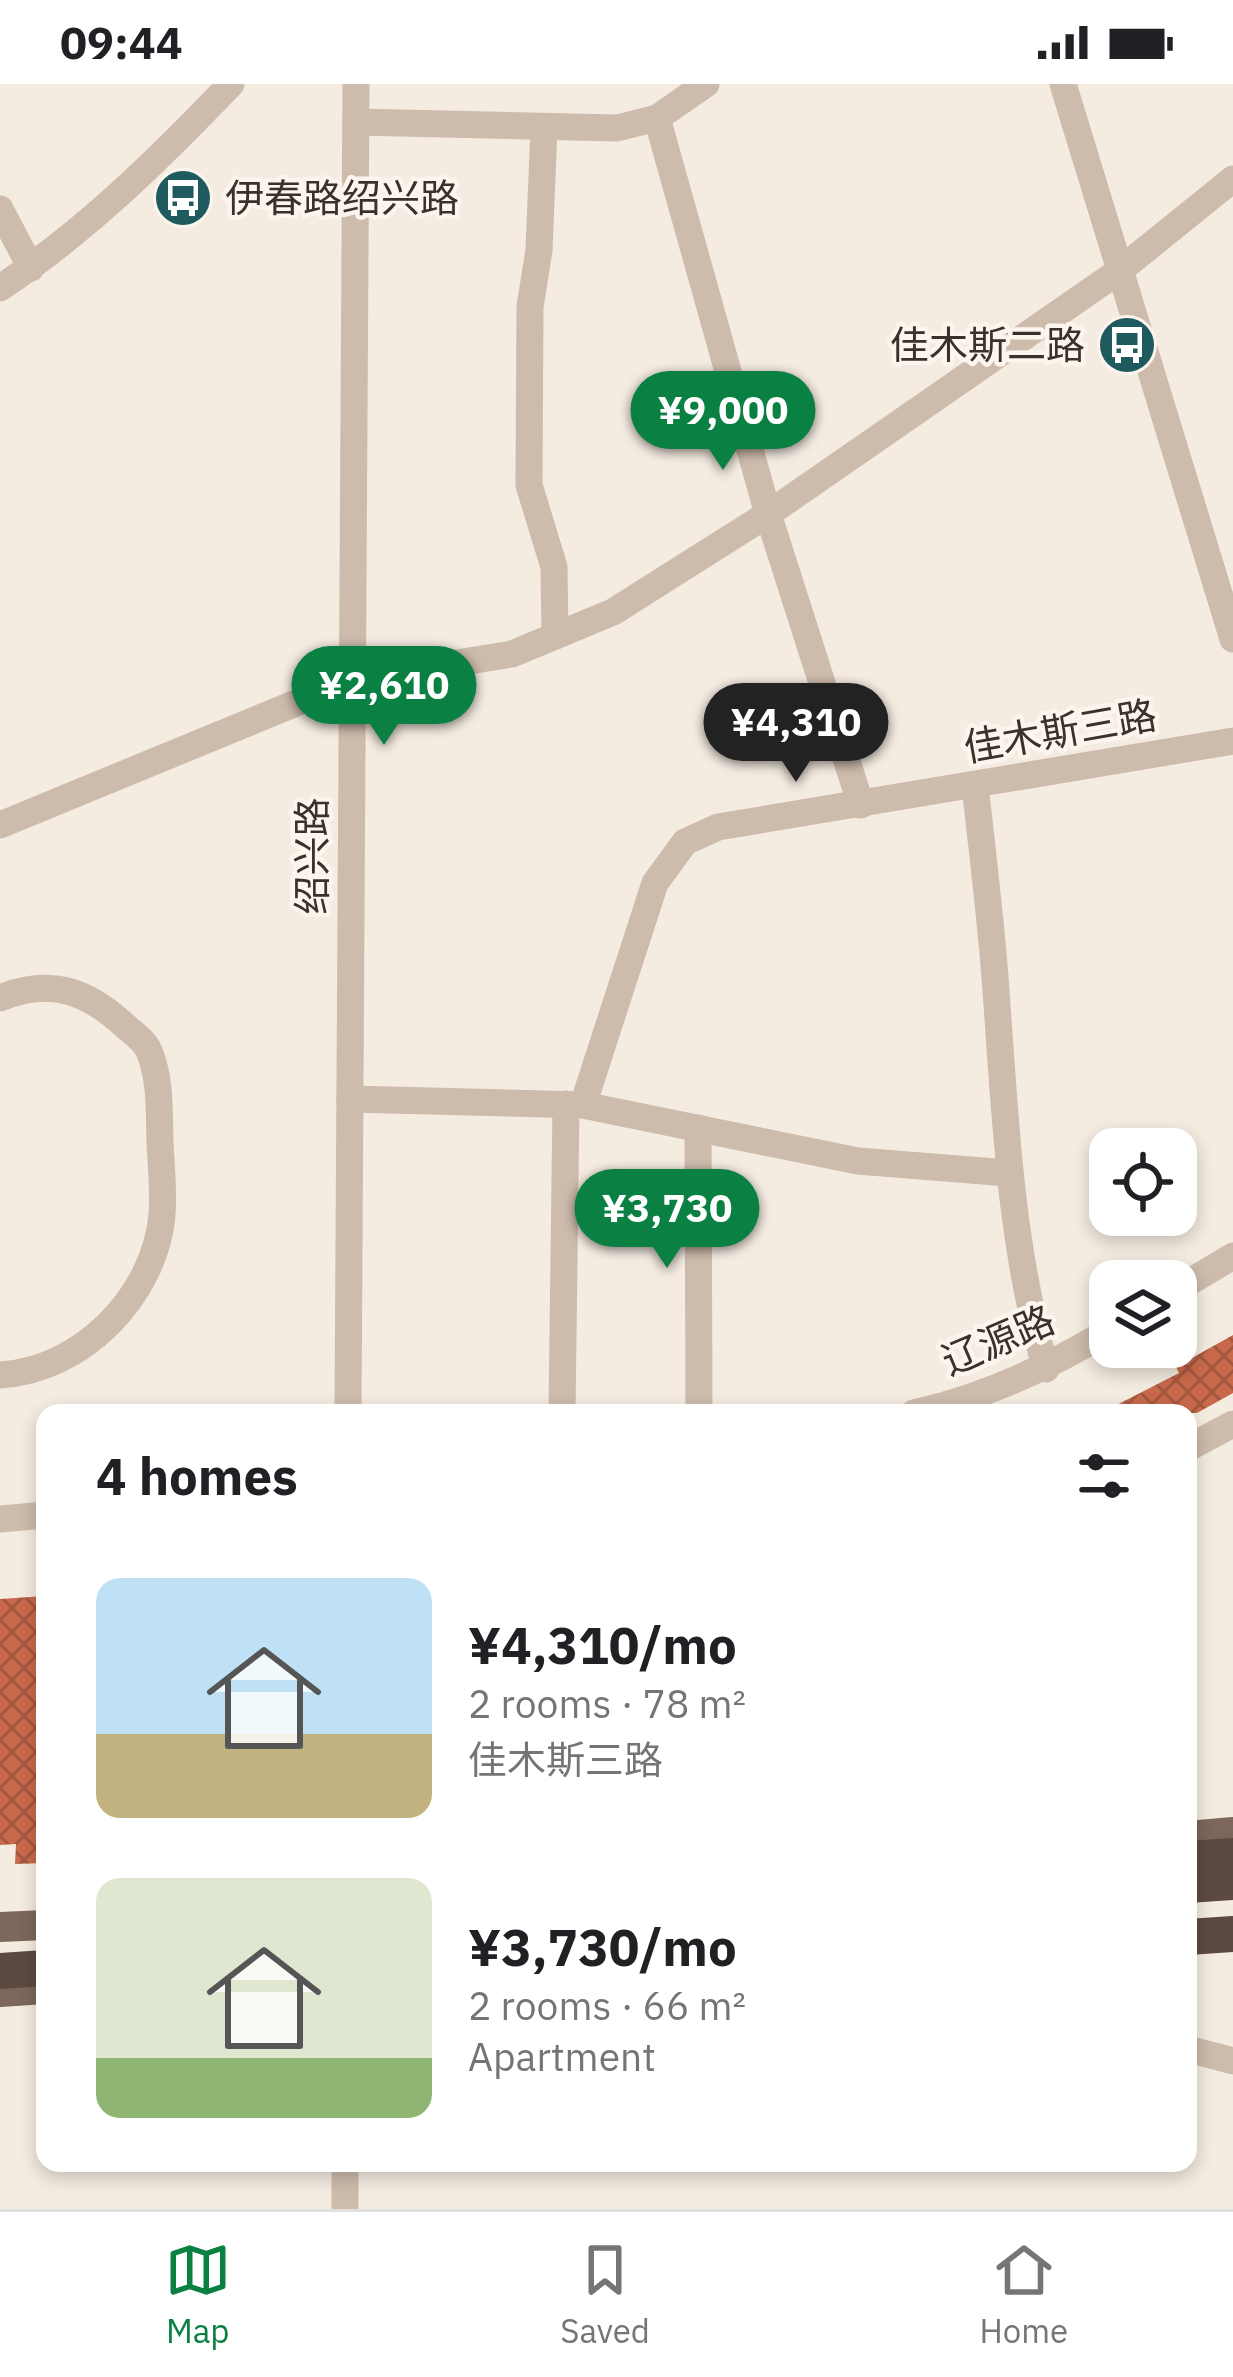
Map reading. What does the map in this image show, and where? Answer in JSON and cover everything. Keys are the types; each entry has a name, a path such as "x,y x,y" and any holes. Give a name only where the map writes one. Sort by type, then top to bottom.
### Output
{"highway":[{"path":"1197,1858 1233,1856"},
{"path":"1197,1884 1233,1882"},
{"path":"1197,1917 1233,1915"},
{"path":"1197,1936 1233,1934"},
{"path":"0,1950 36,1948"},
{"path":"0,1971 36,1969"}],"main road":[{"path":"1197,1835 1233,1832"},
{"path":"0,1928 36,1926"},
{"path":"1197,1950 1233,1948"},
{"path":"0,1992 36,1990"}],"street":[{"path":"0,288 91,222 231,84"},
{"name":"绍兴路","path":"348,1404 356,84"},
{"path":"356,122 616,128 657,118 706,84"},
{"path":"1063,84 1233,639"},
{"path":"657,118 768,514 861,806"},
{"path":"544,128 539,250 530,307 529,485 554,567 555,636"},
{"path":"0,825 352,680 512,655 613,612 768,514 1119,271 1233,179"},
{"path":"0,208 31,268"},
{"name":"佳木斯三路","path":"562,1404 574,1104 655,883 685,842 718,827 1233,741"},
{"path":"975,785 995,973 1008,1173 1029,1310 1046,1369"},
{"path":"0,998 17,991 70,989 99,1002 148,1047 158,1088 162,1217 148,1272 109,1326 74,1351 29,1373 0,1375"},
{"path":"350,1099 574,1104 858,1161 1008,1173"},
{"path":"698,1128 699,1404"},
{"path":"1197,1277 1233,1256"},
{"name":"辽源路","path":"955,1404 1046,1369 1089,1343"},
{"path":"1197,1443 1233,1424"},
{"path":"0,1520 36,1516"},
{"path":"1197,2051 1233,2061"},
{"path":"345,2172 345,2209"}],"building":[{"path":"1233,1335 1233,1393 1197,1413 1197,1404 1119,1404 1179,1373 1176,1368 1197,1368 1197,1355"},
{"path":"36,1597 36,1863 15,1864 16,1844 0,1845 0,1599"}],"place":[{"name":"伊春路绍兴路","path":"183,198"},
{"name":"佳木斯二路","path":"1127,345"}]}
